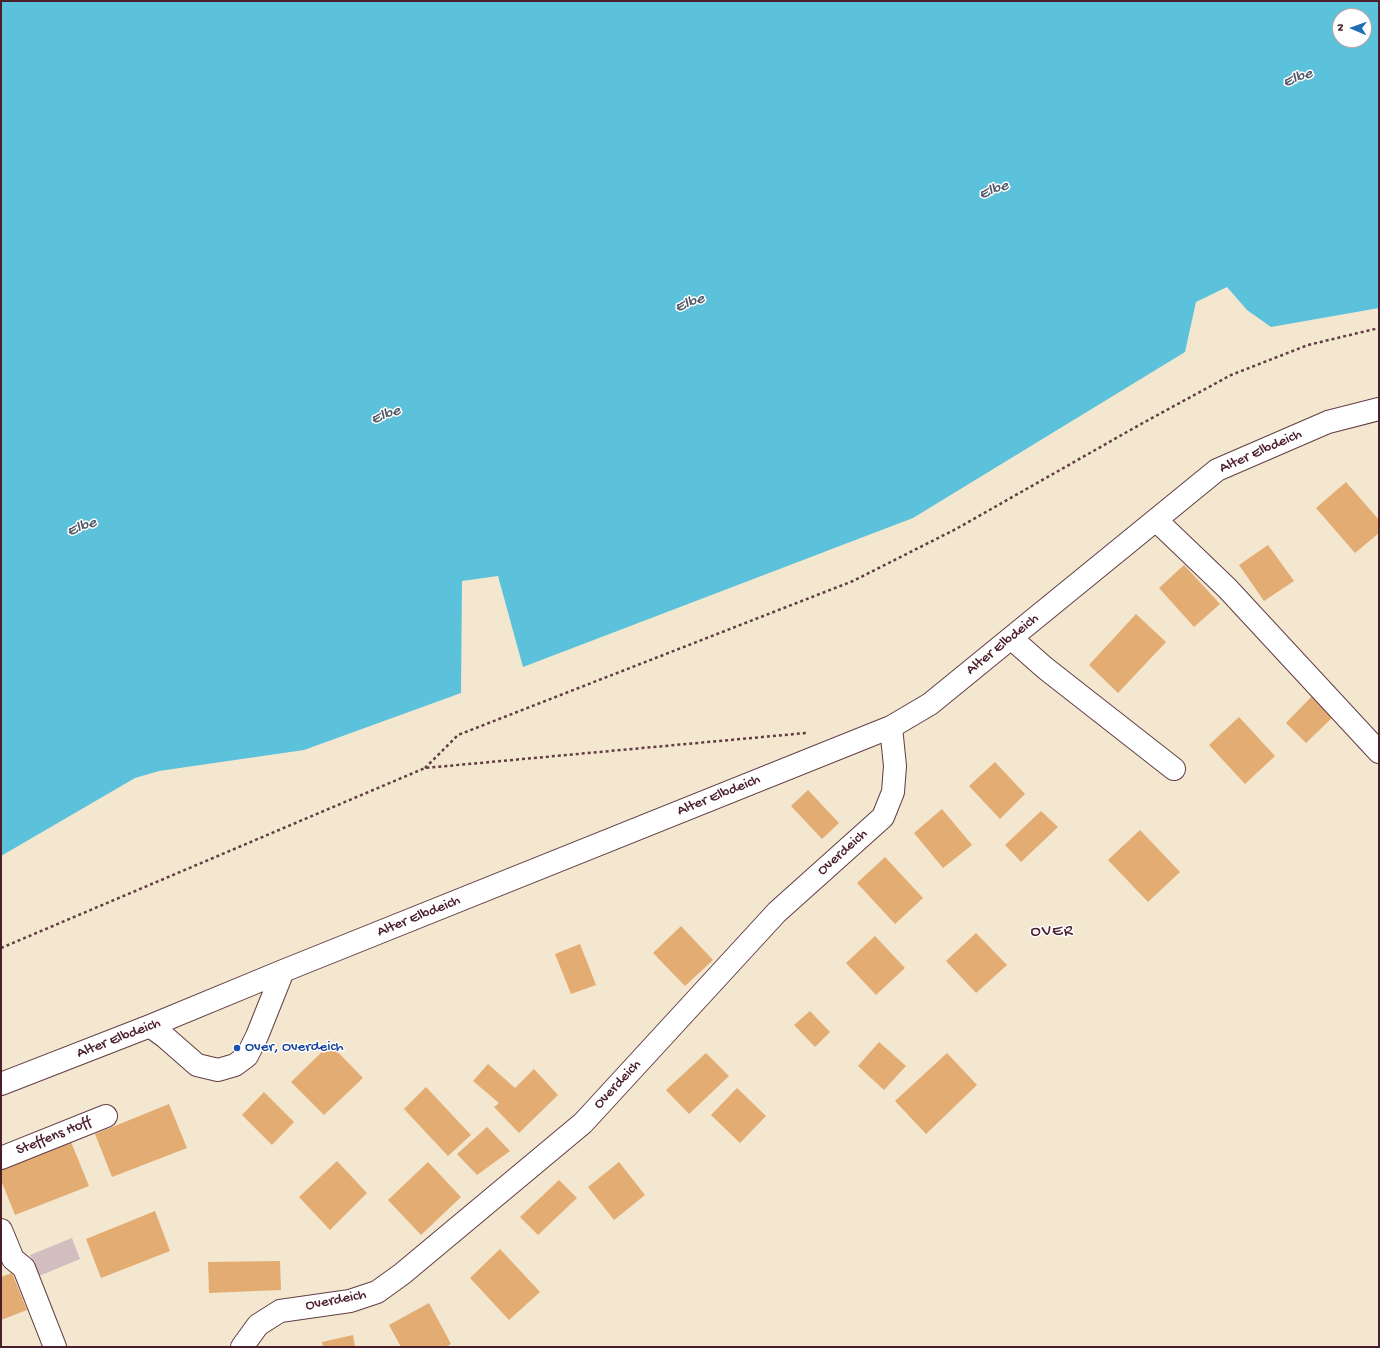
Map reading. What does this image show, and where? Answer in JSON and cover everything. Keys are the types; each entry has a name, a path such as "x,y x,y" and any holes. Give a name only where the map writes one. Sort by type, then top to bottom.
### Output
{"street":[{"name":"Alter Elbdeich","path":"1,1084 150,1026 891,727 930,704 1217,470 1328,422 1379,409"},
{"path":"1156,520 1227,588 1379,752"},
{"path":"1011,638 1057,677 1174,769"},
{"name":"Overdeich","path":"242,1347 258,1325 280,1311 350,1301 377,1292 402,1274 583,1123 778,912 882,817 893,792 895,766 891,727"},
{"path":"150,1026 197,1065 218,1070 235,1065 247,1056 284,971"},
{"name":"Steffens Hoff","path":"1,1158 106,1116"},
{"path":"1,1230 13,1258 24,1268 55,1347"}],"path":[{"path":"425,768 458,736 854,581 956,529 1141,424 1231,375 1308,345 1379,328"},
{"path":"1,948 425,768 806,733"}],"shaded area":[{"path":"72,1238 80,1259 39,1276 30,1255"}],"water":[{"name":"Elbe","path":"1,1 1379,1 1379,308 1271,327 1247,310 1227,287 1196,302 1185,352 913,518 523,667 498,576 462,581 461,693 304,750 159,771 135,778 1,856"}],"building":[{"path":"1346,482 1379,520 1379,533 1355,553 1316,508"},
{"path":"1268,545 1294,581 1264,601 1239,565"},
{"path":"1184,565 1220,604 1194,627 1159,588"},
{"path":"1136,614 1166,642 1118,693 1089,665"},
{"path":"1313,695 1334,716 1306,743 1286,723"},
{"path":"1239,717 1275,756 1245,784 1209,745"},
{"path":"995,762 1025,794 1000,819 969,786"},
{"path":"808,790 839,823 822,839 791,806"},
{"path":"942,809 972,845 943,868 914,833"},
{"path":"1041,811 1058,827 1021,862 1005,845"},
{"path":"1140,830 1180,872 1148,902 1108,860"},
{"path":"885,857 923,898 895,924 857,883"},
{"path":"681,926 713,960 685,986 653,953"},
{"path":"976,933 1007,965 976,993 946,961"},
{"path":"875,936 905,968 876,995 846,963"},
{"path":"580,944 596,985 571,994 555,954"},
{"path":"810,1011 830,1032 815,1047 794,1025"},
{"path":"879,1042 906,1066 884,1090 858,1066"},
{"path":"330,1044 363,1078 324,1115 291,1082"},
{"path":"706,1053 729,1076 689,1114 666,1090"},
{"path":"947,1053 977,1085 926,1134 895,1101"},
{"path":"488,1064 515,1088 534,1069 558,1095 519,1133 494,1107 499,1103 473,1081"},
{"path":"426,1087 471,1135 448,1156 404,1109"},
{"path":"737,1088 766,1116 740,1143 711,1115"},
{"path":"264,1092 294,1122 272,1145 242,1115"},
{"path":"169,1104 187,1148 112,1177 95,1134"},
{"path":"487,1127 510,1151 477,1175 457,1154"},
{"path":"71,1142 89,1186 15,1215 1,1180 1,1170"},
{"path":"337,1161 367,1193 330,1230 299,1197"},
{"path":"428,1162 461,1197 421,1235 388,1200"},
{"path":"619,1162 645,1195 614,1220 588,1187"},
{"path":"559,1180 577,1198 538,1235 520,1217"},
{"path":"155,1211 170,1251 101,1278 86,1239"},
{"path":"500,1249 540,1292 509,1320 470,1278"},
{"path":"280,1261 281,1290 209,1293 208,1262"},
{"path":"12,1273 27,1310 1,1320 1,1277"},
{"path":"429,1303 451,1344 446,1347 401,1347 389,1325"},
{"path":"353,1335 355,1347 323,1347 322,1342"}],"place":[{"name":"Over, Overdeich","path":"237,1048"}],"district":[{"name":"OVER","path":"1052,932"}]}
